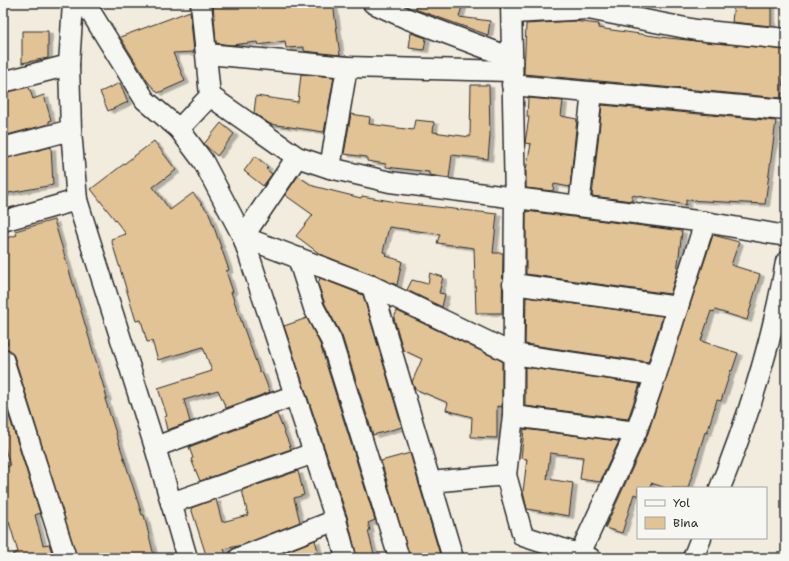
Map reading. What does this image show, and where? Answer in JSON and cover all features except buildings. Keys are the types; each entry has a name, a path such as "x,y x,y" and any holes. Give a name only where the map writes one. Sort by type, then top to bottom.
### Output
{"street":[{"path":"73,3 69,65 71,130 77,200 155,447 187,558"},
{"path":"85,3 145,100 180,129 203,161 243,237 336,520 346,558"},
{"path":"180,129 210,96 201,3"},
{"path":"373,3 410,11 512,72"},
{"path":"588,9 608,3"},
{"path":"705,222 656,375 636,432 582,557 523,536 506,475 513,416 514,198 512,8 588,9 696,30 786,39"},
{"path":"207,54 347,67 512,72 592,92 786,110"},
{"path":"3,82 69,65"},
{"path":"330,168 347,67"},
{"path":"579,206 592,92"},
{"path":"210,96 297,157 330,168 390,182 705,222 786,236"},
{"path":"3,148 71,130"},
{"path":"243,237 297,157"},
{"path":"3,221 77,200"},
{"path":"243,237 372,286 513,354 656,375"},
{"path":"298,258 314,308 331,340 400,558"},
{"path":"720,487 741,433 779,301 786,262"},
{"path":"513,284 678,307"},
{"path":"372,286 453,558"},
{"path":"3,359 66,558"},
{"path":"155,447 295,395"},
{"path":"513,416 636,432"},
{"path":"171,503 314,453"},
{"path":"430,482 506,475"},
{"path":"239,558 336,520"},
{"path":"693,558 701,539"}]}
